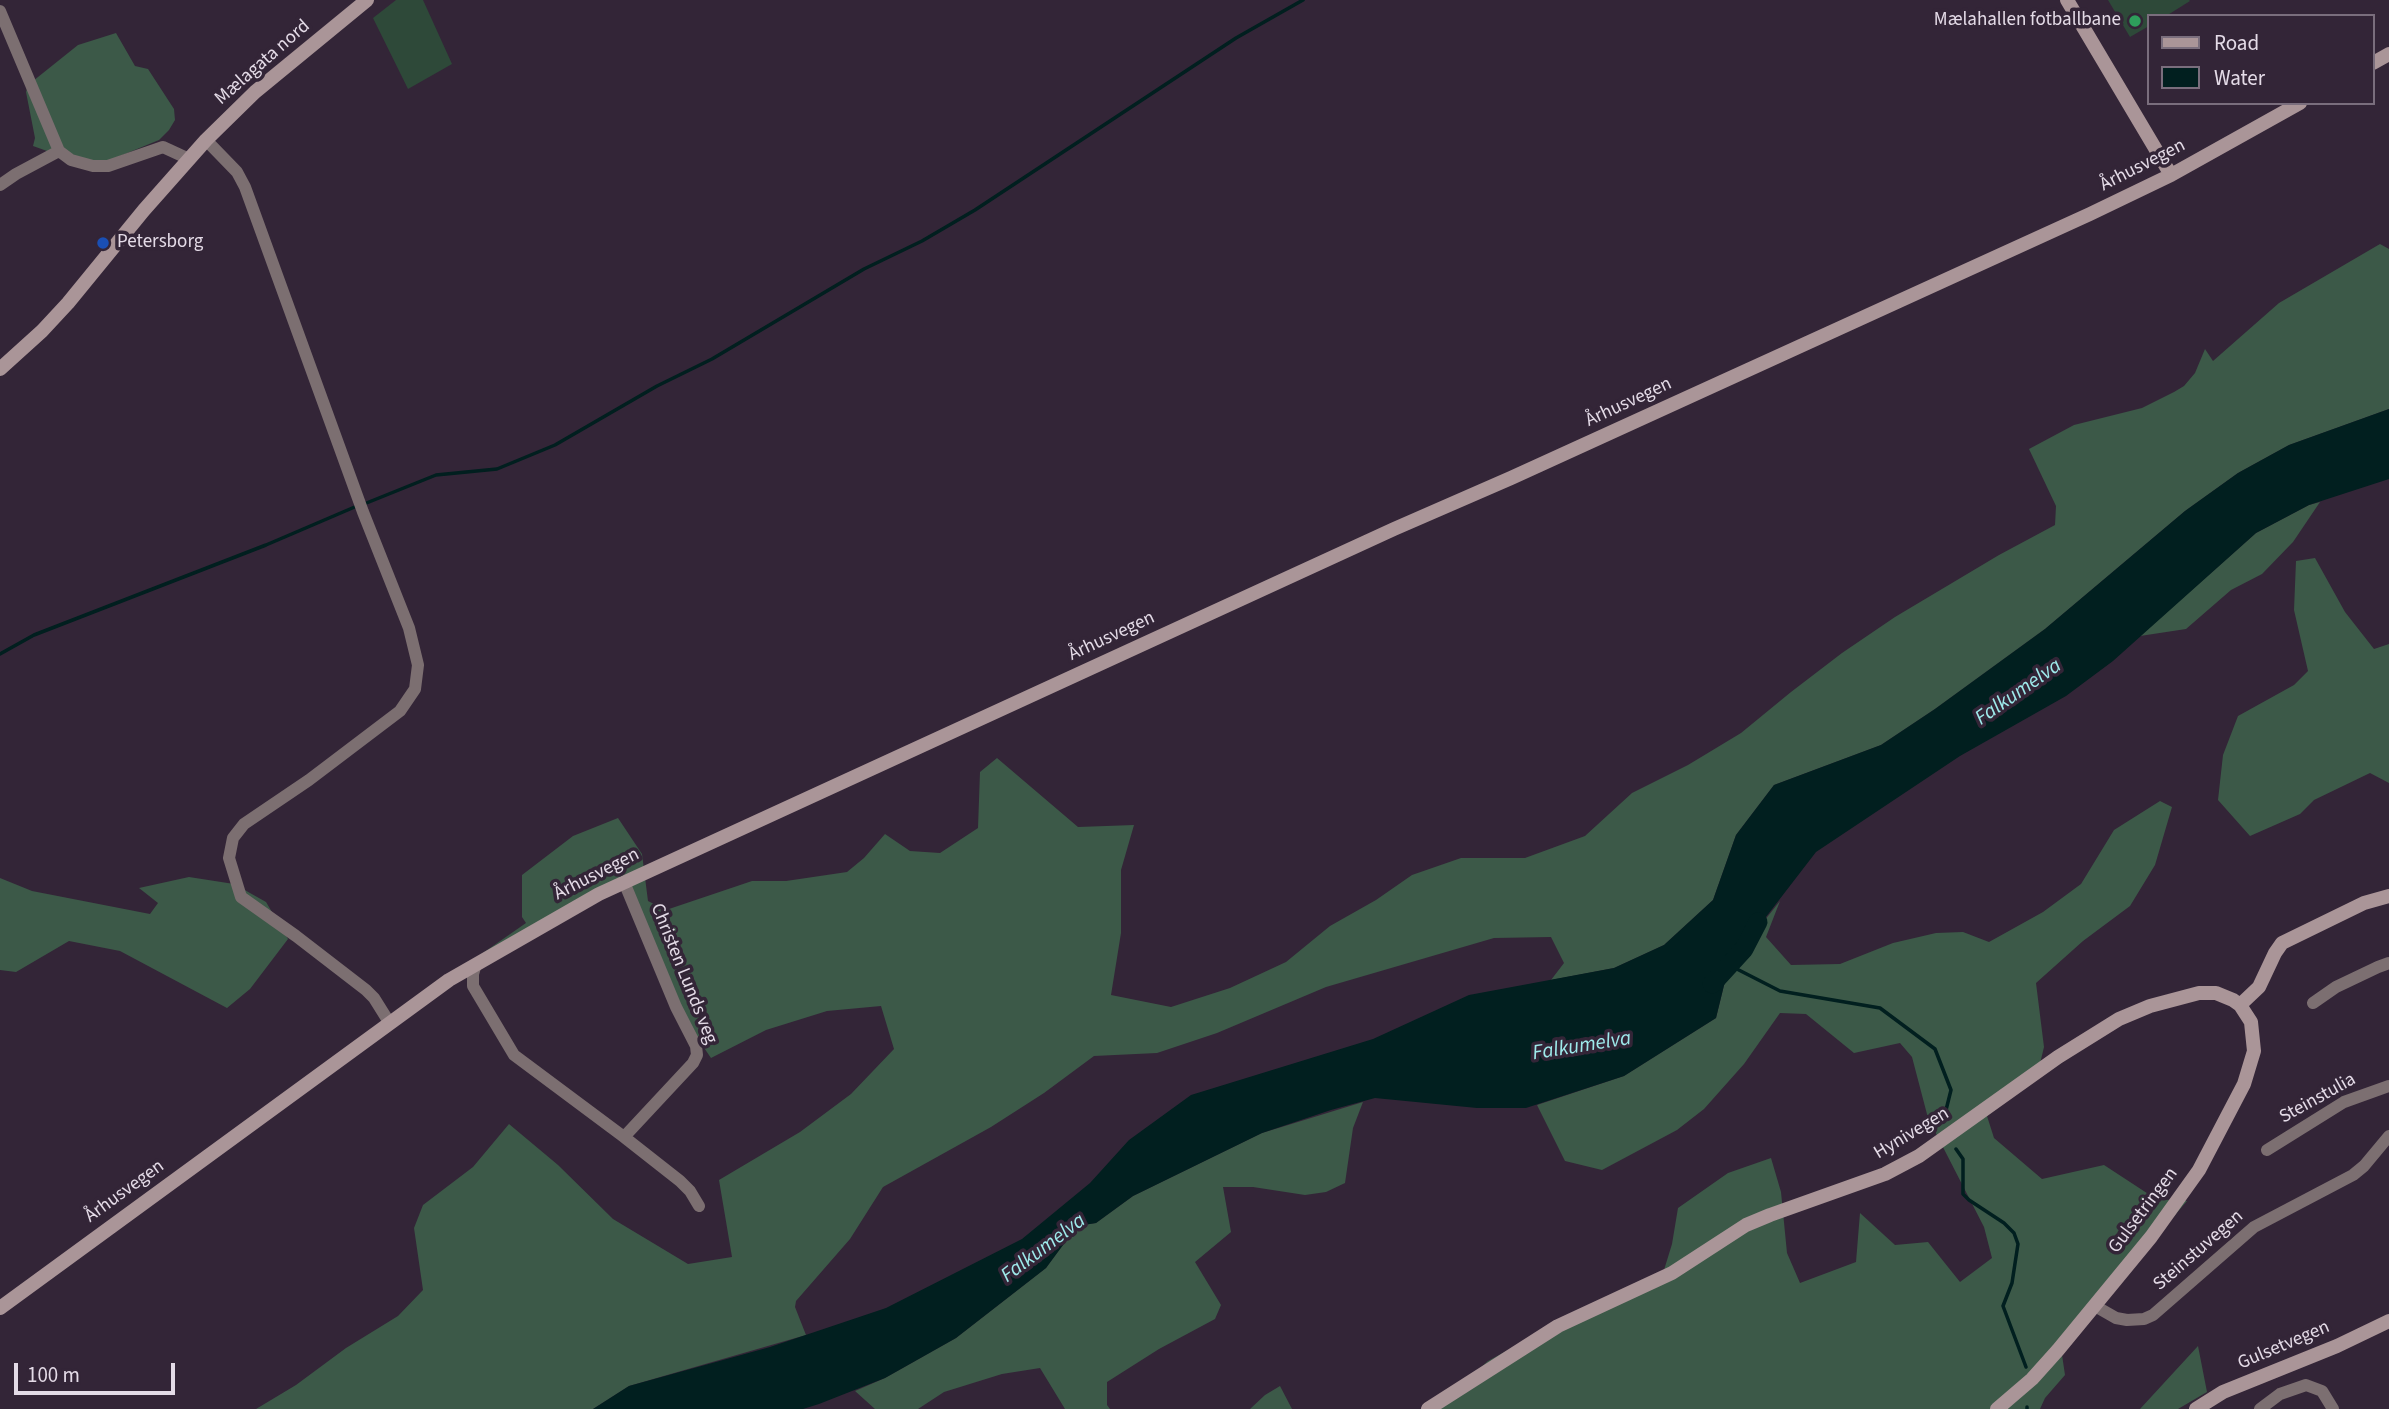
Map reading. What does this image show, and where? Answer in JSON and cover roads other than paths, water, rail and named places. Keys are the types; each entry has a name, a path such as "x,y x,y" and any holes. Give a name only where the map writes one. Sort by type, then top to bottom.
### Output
{"street":[{"name":"Mælagata nord","path":"0,369 68,303 152,200 206,141 255,92 367,0"},
{"path":"2067,0 2171,175"},
{"path":"0,11 59,151 71,160 93,166 108,166 163,147 189,159"},
{"name":"Århusvegen","path":"0,1308 389,1022 476,964 575,907 624,882 1416,519 2090,214 2171,175 2296,105"},
{"path":"206,141 237,172 245,187 415,648 418,674 415,689 407,703 392,718 244,824 233,838 229,859 241,897 366,990 389,1022"},
{"path":"0,185 59,151"},
{"name":"Christen Lunds veg","path":"624,882 676,1007 696,1046 697,1055 693,1063 624,1137"},
{"path":"2240,1005 2259,987 2282,943 2364,903 2389,896"},
{"path":"2313,1003 2336,987 2389,963"},
{"path":"476,964 473,986 514,1055 680,1181 699,1206"},
{"path":"449,981 473,986"},
{"name":"Hynivegen","path":"1428,1409 1558,1326 1672,1273 1746,1225 1849,1189 1905,1164 1951,1136 2058,1057 2119,1018 2150,1006 2199,993 2225,996 2240,1005"},
{"name":"Gulsetringen","path":"1997,1409 2032,1378 2095,1306 2179,1199 2204,1160 2244,1084 2254,1051 2251,1022 2240,1005"},
{"name":"Steinstulia","path":"2267,1150 2344,1102 2389,1086"},
{"name":"Steinstuvegen","path":"2095,1306 2116,1318 2127,1320 2144,1319 2153,1315 2254,1227 2353,1175 2389,1136"},
{"name":"Gulsetvegen","path":"2196,1409 2223,1392 2337,1346 2389,1321"},
{"path":"2260,1409 2280,1394 2306,1385 2322,1391 2333,1409"}],"water":[{"path":"2389,409 2389,479 2309,505 2256,533 2113,661 2066,696 1960,756 1816,852 1729,965 1716,1018 1624,1076 1526,1108 1477,1108 1375,1098 1262,1133 1133,1196 1096,1223 1077,1226 1046,1268 956,1338 885,1378 819,1404 803,1409 593,1409 629,1386 770,1347 886,1308 1022,1239 1090,1183 1129,1140 1191,1095 1373,1039 1469,995 1614,968 1664,945 1713,900 1736,835 1774,785 1881,745 1935,709 2045,629 2185,511 2238,473 2289,445"}],"waterway":[{"path":"364,504 436,475 497,469 555,445 657,386 712,359 864,269 922,241 975,210 1236,38 1303,0"},
{"path":"0,654 34,635 266,545 357,506"},
{"name":"Falkumelva","path":"1712,984 1744,949 1758,922"},
{"path":"1729,965 1780,991 1880,1008 1935,1049 1951,1090 1943,1122"},
{"path":"1956,1149 1963,1159 1963,1194 2004,1223 2014,1233 2018,1244 2012,1283 2003,1306 2026,1367"}],"place":[{"name":"Mælahallen fotballbane","path":"2135,21"},
{"name":"Petersborg","path":"103,243"}]}
